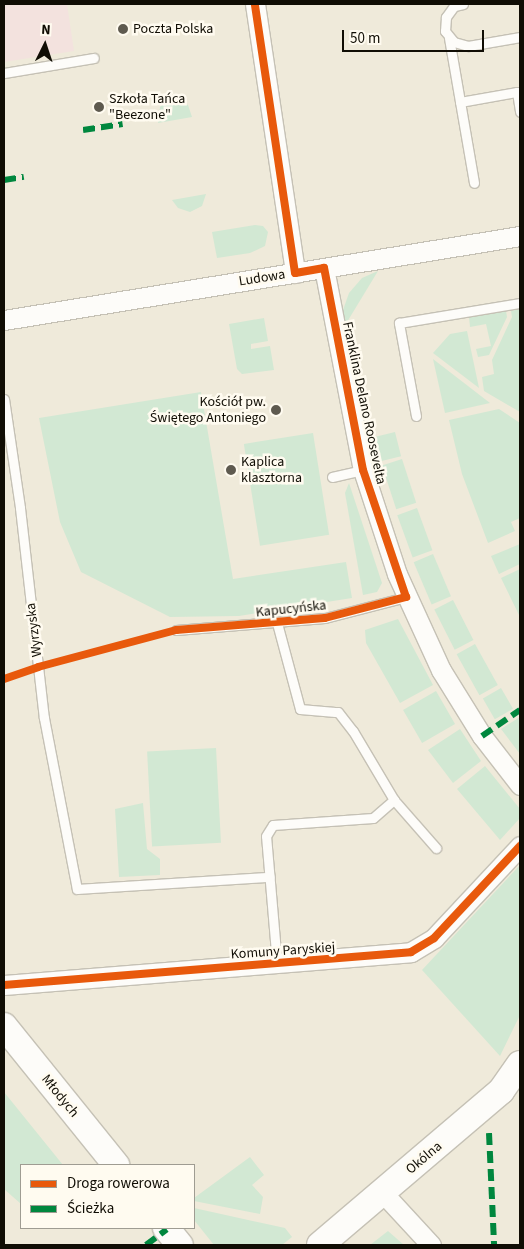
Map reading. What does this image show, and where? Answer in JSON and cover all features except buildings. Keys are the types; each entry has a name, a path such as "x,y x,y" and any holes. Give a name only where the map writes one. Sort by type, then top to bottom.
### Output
{"street":[{"path":"254,4 295,273"},
{"name":"Ludowa","path":"4,320 520,236"},
{"name":"Franklina Delano Roosevelta","path":"324,268 363,470 406,597 452,689 482,736 520,785"},
{"name":"Komuny Paryskiej","path":"4,985 398,955 423,946 520,846"},
{"name":"Młodych","path":"4,1026 115,1164"},
{"name":"Okólna","path":"320,1245 501,1091 520,1064"},
{"path":"383,1193 431,1245"},
{"path":"167,1229 180,1245"}],"lane":[{"path":"463,4 454,6 446,17 445,31 449,38 474,183"},
{"path":"449,38 468,46 520,37"},
{"path":"4,73 94,58"},
{"path":"460,102 517,92 520,112"},
{"path":"416,416 399,323 520,303"},
{"name":"Wyrzyska","path":"4,399 20,508 44,718 76,889 270,877"},
{"path":"332,477 363,470"},
{"name":"Kapucyńska","path":"176,630 277,623 349,614 406,597"},
{"path":"277,623 300,709 338,712 353,731 394,800 436,848"},
{"path":"277,964 266,836 274,825 373,818 394,800"}],"shaded area":[{"path":"4,4 67,4 74,51 4,62"}],"green space":[{"path":"177,99 188,105 192,117 158,123 160,107 166,101"},
{"path":"206,194 202,206 190,212 178,208 172,200"},
{"path":"255,225 263,226 268,232 265,246 250,253 217,258 212,232"},
{"path":"378,271 344,327 343,310 349,293 362,278"},
{"path":"520,309 520,412 484,391 482,377 494,374 492,360 512,317 511,311"},
{"path":"506,311 507,317 489,355 478,357 476,349 491,346 486,324 470,327 469,317"},
{"path":"264,318 268,341 251,344 251,349 270,346 274,370 242,374 237,369 229,324"},
{"path":"467,331 479,388 433,353 450,334"},
{"path":"433,359 490,403 445,413"},
{"path":"201,392 233,579 346,562 352,598 239,616 170,617 81,572 60,522 39,418"},
{"path":"499,409 520,423 520,518 511,522 515,531 488,543 462,474 449,420"},
{"path":"395,432 401,456 381,461 375,437"},
{"path":"313,433 329,535 260,546 244,444"},
{"path":"402,459 416,503 396,509 382,465"},
{"path":"349,483 382,583 377,592 363,595 345,493"},
{"path":"417,508 432,550 413,557 397,515"},
{"path":"520,544 520,564 499,574 491,556"},
{"path":"433,554 451,596 432,605 414,562"},
{"path":"520,569 520,615 519,615 501,578"},
{"path":"453,600 473,640 455,650 434,610"},
{"path":"398,619 433,685 400,703 366,643 365,630"},
{"path":"475,644 498,685 479,695 457,654"},
{"path":"501,688 513,709 495,719 483,698"},
{"path":"436,691 455,724 422,743 403,710"},
{"path":"520,717 520,754 501,729"},
{"path":"460,729 481,761 453,783 428,750"},
{"path":"216,748 221,843 152,846 147,752"},
{"path":"485,766 520,809 520,818 500,840 457,789"},
{"path":"143,803 147,849 160,859 160,875 119,877 115,809"},
{"path":"520,865 520,1015 500,1056 422,970"},
{"path":"4,1092 62,1164 20,1164 20,1203 4,1189"},
{"path":"250,1157 264,1175 252,1185 263,1197 260,1214 195,1201 195,1197"},
{"path":"195,1208 285,1228 292,1237 282,1245 214,1245 195,1221"},
{"path":"388,1231 404,1245 370,1245"}],"marked path":[{"path":"83,130 123,124"},
{"path":"4,180 24,177"},
{"path":"482,736 520,710"},
{"path":"489,1133 494,1245"},
{"path":"146,1245 167,1229"}],"cycle path":[{"path":"4,679 38,667 176,630 325,618 406,597 363,470 324,268 295,273 255,4"},
{"path":"4,985 411,952 434,938 520,846"}],"place":[{"name":"Poczta Polska","path":"123,29"},
{"name":"Szkoła Tańca \"Beezone\"","path":"99,107"},
{"name":"Kościół pw. Świętego Antoniego","path":"276,410"},
{"name":"Kaplica klasztorna","path":"231,470"}]}
